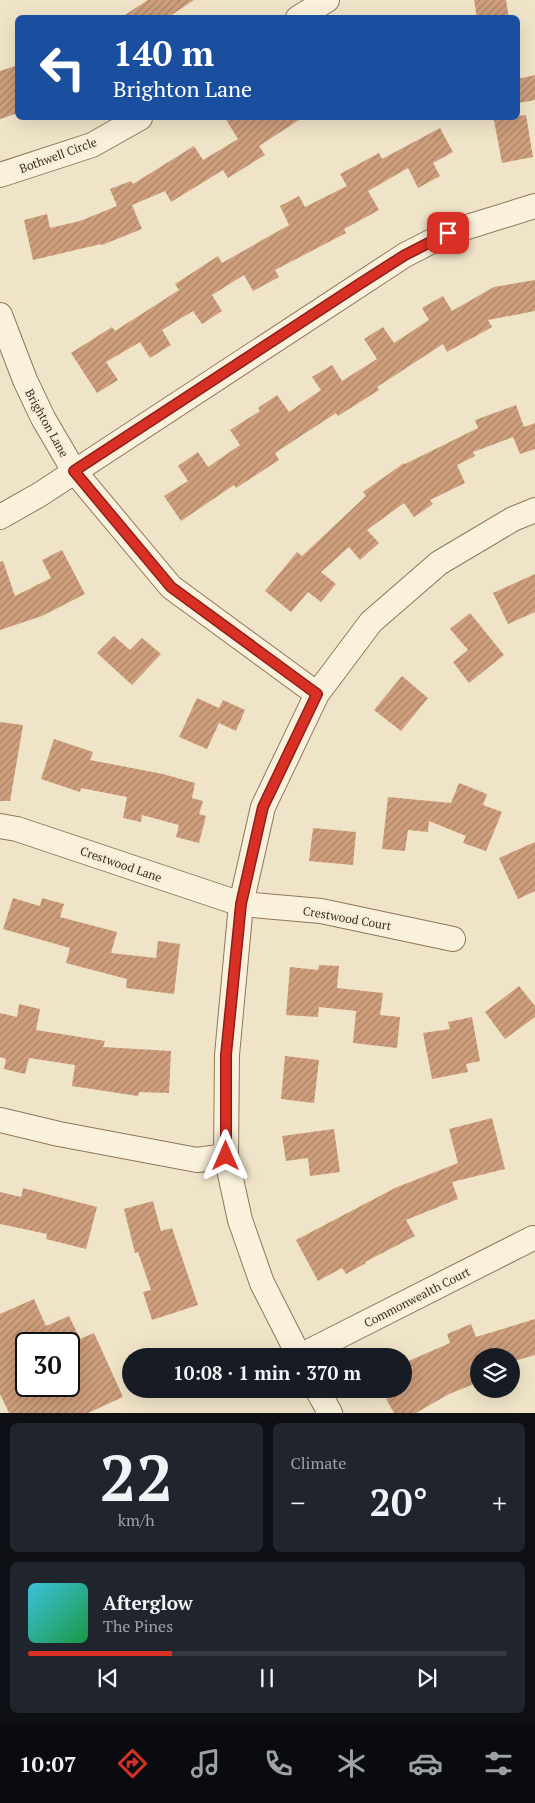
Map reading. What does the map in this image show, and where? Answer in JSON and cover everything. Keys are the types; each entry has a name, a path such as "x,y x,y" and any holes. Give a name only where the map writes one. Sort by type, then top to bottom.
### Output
{"street":[{"path":"303,15 327,0"},
{"name":"Bothwell Circle","path":"0,175 92,145 136,120"},
{"path":"0,517 39,495 405,255 448,233 535,206"},
{"name":"Brighton Lane","path":"0,316 24,380 43,418 74,471 171,587 317,694"},
{"path":"296,1348 262,1283 240,1220 226,1156 226,1055 241,904 263,807 317,694 371,622 439,563 513,519 535,510"},
{"name":"Crestwood Lane","path":"0,826 17,829 241,904"},
{"name":"Crestwood Court","path":"241,904 321,911 453,939"},
{"path":"0,1120 59,1134 197,1160 226,1156"},
{"name":"Commonwealth Court","path":"316,1348 533,1238"},
{"path":"322,1398 330,1413"}],"building":[{"path":"148,0 194,0 172,15 125,15"},
{"path":"474,0 506,0 508,15 476,15"},
{"path":"15,66 15,114 0,119 0,71"},
{"path":"535,75 535,100 520,103 520,79"},
{"path":"526,115 533,157 502,163 494,120 520,120 520,116"},
{"path":"226,120 299,120 259,146 265,155 228,178 223,170 171,202 165,191 132,205 142,229 102,245 33,260 24,220 47,214 50,228 80,221 117,206 110,189 131,181 133,184 194,146 203,160 238,139"},
{"path":"440,128 453,152 433,163 440,176 418,188 408,168 368,191 379,210 344,229 346,233 275,270 279,277 253,291 244,275 212,295 222,311 202,324 193,311 162,330 171,345 150,358 140,342 106,362 118,380 97,393 71,353 112,327 115,331 179,290 175,284 218,256 222,263 289,225 280,206 299,196 305,207 347,186 340,174 379,153 382,159"},
{"path":"535,280 535,311 488,320 492,327 447,352 443,344 377,387 379,390 338,416 336,413 275,453 279,460 236,488 234,485 181,521 164,496 188,481 178,466 198,452 208,467 240,445 230,430 260,411 258,408 277,395 289,412 321,390 312,377 332,365 342,381 377,359 364,339 383,327 394,343 429,320 422,308 443,296 452,311 494,287"},
{"path":"516,405 524,427 535,423 535,449 520,454 513,437 473,452 475,456 457,465 465,483 430,500 433,504 414,517 404,503 367,530 379,543 360,560 349,547 321,572 336,584 321,602 308,592 291,612 265,591 297,552 302,556 366,496 363,492 404,463 478,428 475,420"},
{"path":"62,550 85,594 42,616 0,630 0,562 3,561 15,596 51,578 42,560"},
{"path":"535,574 535,612 508,624 493,593"},
{"path":"470,613 504,655 469,683 453,662 468,650 450,629"},
{"path":"114,636 130,650 142,638 161,654 132,685 97,653"},
{"path":"402,676 428,698 401,731 374,710"},
{"path":"197,698 219,708 223,700 245,710 236,731 219,723 207,749 179,737"},
{"path":"0,722 23,725 10,801 0,801"},
{"path":"54,739 93,752 90,760 163,774 195,783 192,798 203,801 199,814 206,816 199,843 176,837 179,825 142,815 141,822 123,818 127,797 81,788 80,792 41,779"},
{"path":"459,783 487,794 483,805 502,812 486,851 463,843 466,836 429,821 428,832 408,830 405,851 382,849 388,797 451,803"},
{"path":"313,828 356,832 353,865 309,861"},
{"path":"535,842 535,891 518,899 499,858"},
{"path":"13,898 40,906 42,898 64,904 60,917 117,932 111,953 156,958 158,941 180,944 174,994 126,988 127,979 66,963 70,948 3,929"},
{"path":"319,965 339,966 337,988 383,993 380,1015 400,1017 397,1048 353,1043 356,1011 319,1007 318,1017 286,1015 290,967 318,970"},
{"path":"519,986 535,1006 535,1017 505,1039 485,1012"},
{"path":"19,1004 40,1009 36,1030 105,1041 103,1047 171,1051 169,1093 139,1092 138,1096 72,1086 75,1065 29,1058 25,1074 4,1069 6,1059 0,1057 0,1013 17,1017"},
{"path":"472,1017 480,1061 466,1064 468,1072 432,1079 423,1033 450,1029 448,1022"},
{"path":"285,1056 319,1060 314,1103 281,1099"},
{"path":"492,1118 505,1169 452,1182 458,1199 406,1220 415,1236 346,1274 342,1268 318,1281 296,1240 395,1188 458,1163 449,1129"},
{"path":"334,1129 340,1172 310,1176 308,1158 286,1161 282,1136"},
{"path":"23,1188 97,1207 86,1249 46,1239 47,1234 0,1224 0,1192 21,1197"},
{"path":"153,1201 161,1231 172,1228 198,1305 152,1320 143,1292 151,1290 138,1252 135,1253 124,1209"},
{"path":"34,1299 46,1326 69,1316 77,1332 15,1332 15,1397 80,1397 80,1339 94,1333 122,1397 88,1413 9,1413 0,1394 0,1314"},
{"path":"535,1319 535,1355 520,1359 520,1348 470,1348 470,1386 449,1394 416,1413 394,1413 386,1399 412,1398 412,1360 450,1343 447,1334 471,1324 476,1337"}],"route":[{"path":"226,1156 226,1055 241,904 263,807 317,694 171,587 74,471 405,255 448,233"}]}
